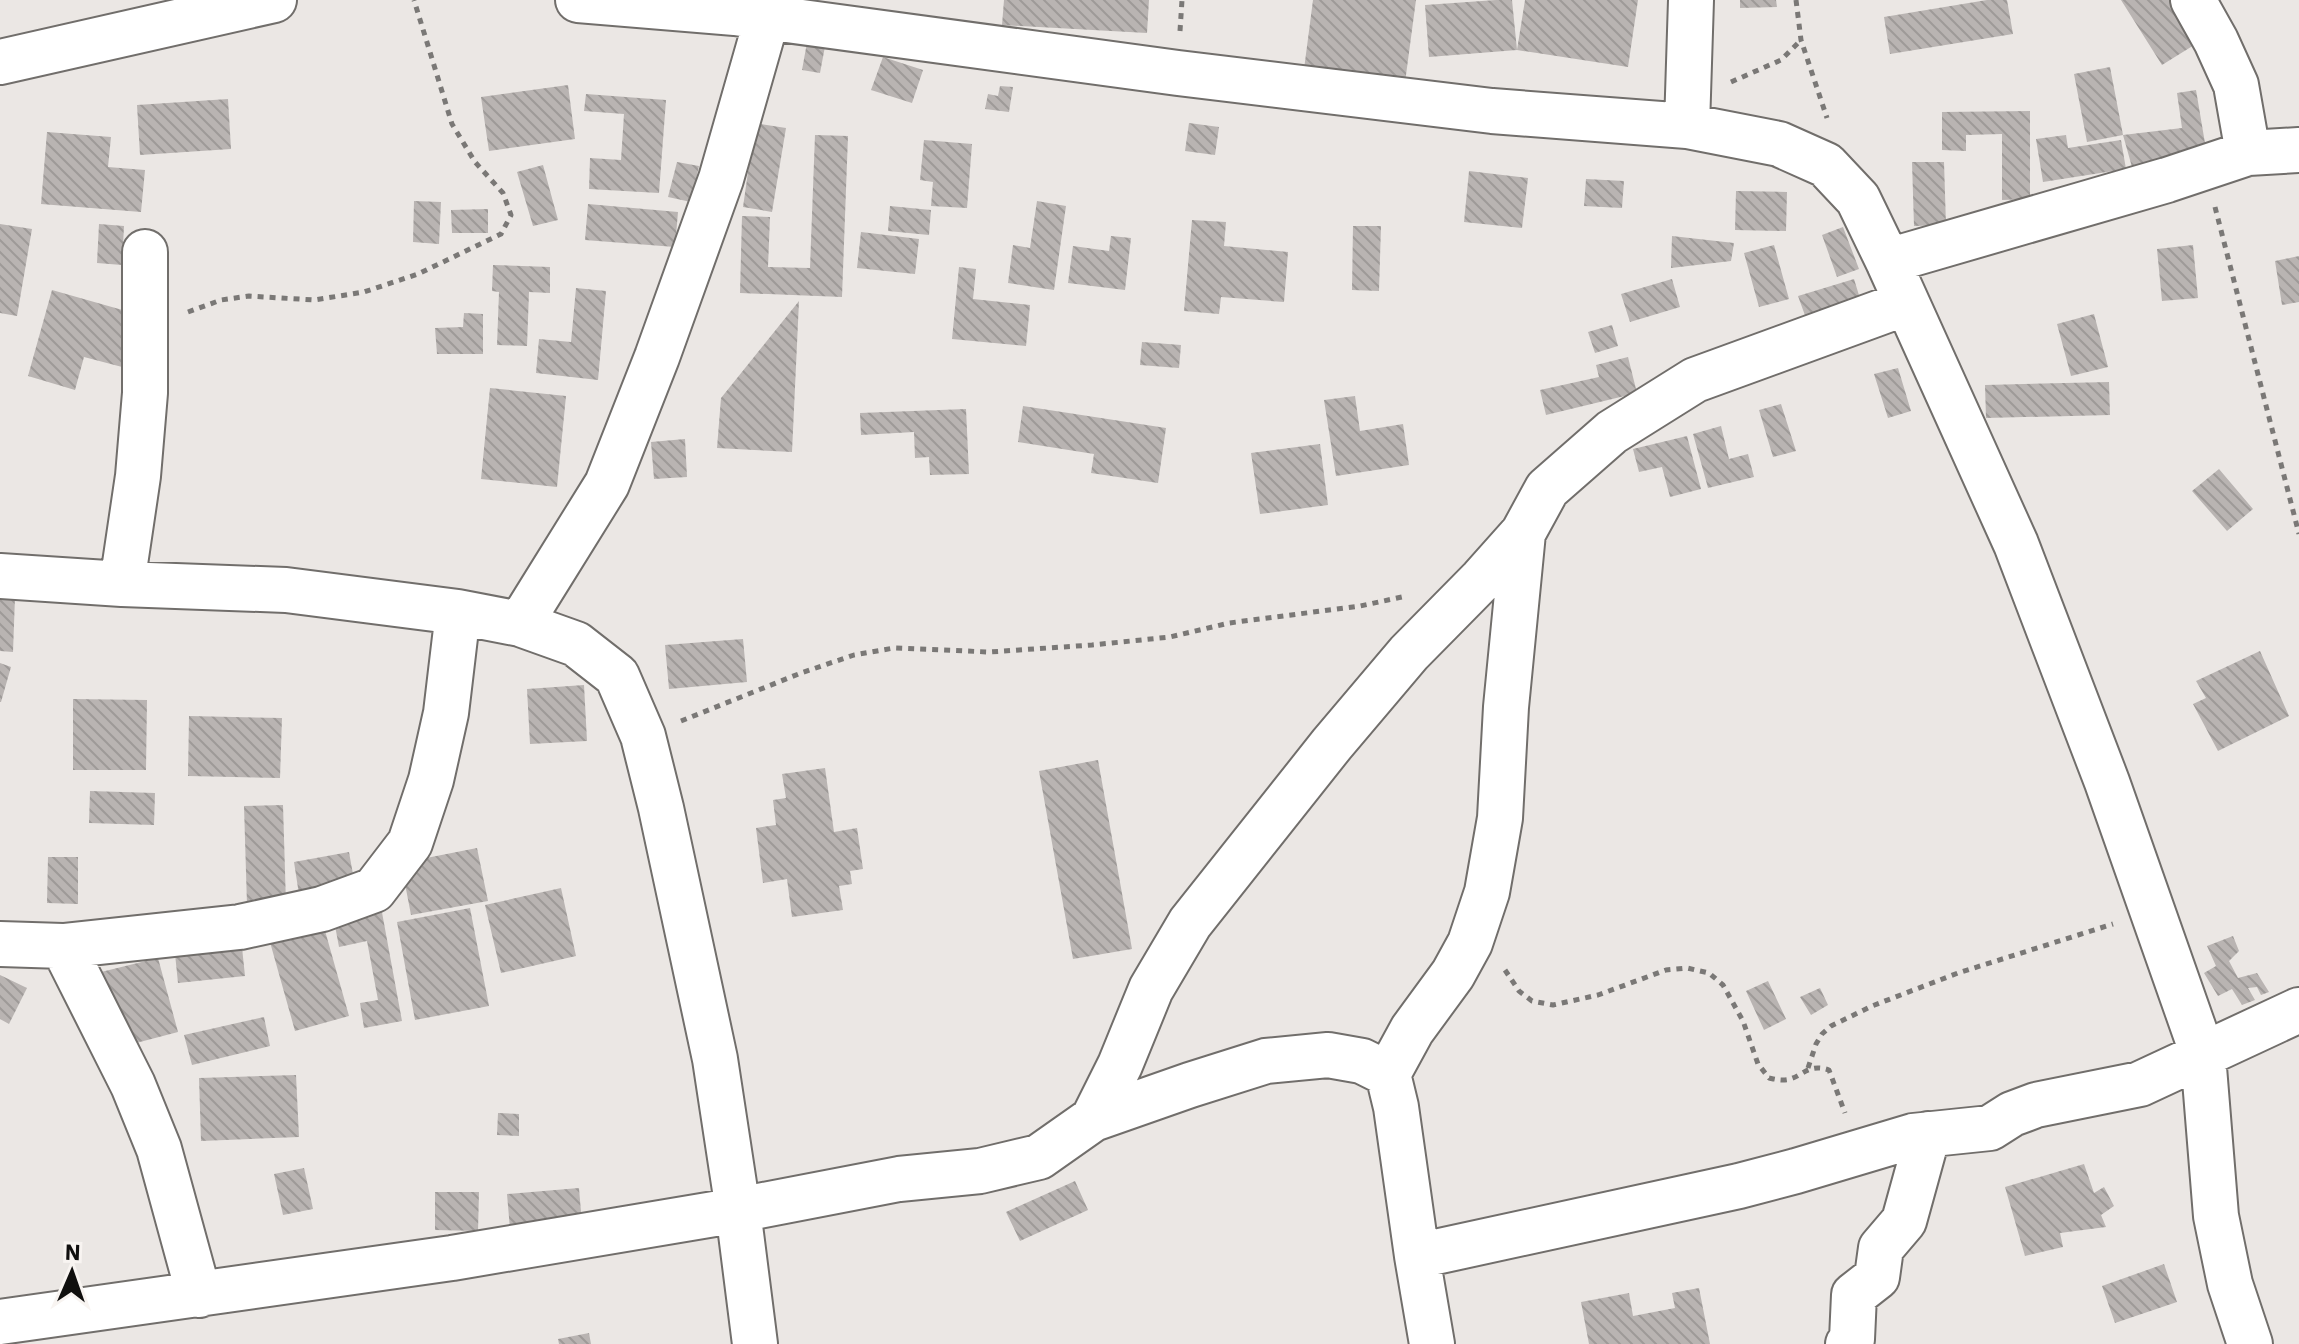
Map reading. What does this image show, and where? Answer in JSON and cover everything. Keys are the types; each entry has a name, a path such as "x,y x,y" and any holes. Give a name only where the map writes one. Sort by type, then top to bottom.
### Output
{"street":[{"path":"0,62 130,17 274,0"},
{"path":"578,0 747,10 1178,73 1492,111 1687,109 1826,165 1858,199 1888,261 2016,544 2107,782 2203,1055 2216,1216 2230,1284 2250,1344"},
{"path":"1687,109 1691,0"},
{"path":"2193,0 2236,85 2248,153"},
{"path":"520,624 607,484 657,357 721,179 747,10"},
{"path":"1888,261 2248,153 2299,150"},
{"path":"122,584 138,476 145,393 145,252"},
{"path":"1093,1119 1120,1065 1151,989 1190,923 1332,744 1409,653 1523,533 1547,489 1612,432 1695,380 1906,303"},
{"path":"1432,1344 1396,1107 1388,1074 1412,1030 1453,974 1470,943 1487,892 1500,818 1506,707 1523,533"},
{"path":"0,576 286,590 458,612 520,624 576,644 617,676 643,736 715,1059 755,1344"},
{"path":"0,944 63,946 240,927 322,909 374,890 410,843 431,780 446,713 458,612"},
{"path":"63,946 133,1085 159,1149 199,1295"},
{"path":"1417,1256 1739,1186 1928,1134 1990,1128 2012,1114 2036,1105 2140,1084 2299,1010"},
{"path":"0,1322 452,1258 738,1210 899,1179 980,1171 1039,1157 1093,1119 1266,1061 1328,1055 1362,1061 1388,1074"},
{"path":"2140,1084 2176,1101 2208,1123"},
{"path":"1848,1344 1852,1339 1854,1295 1877,1277 1881,1248 1904,1221 1928,1134"}],"path":[{"path":"146,338 183,314 221,300 249,296 314,300 364,292 418,274 501,234 511,215 503,193 475,162 452,124 414,0"},
{"path":"1796,0 1801,40 1829,123 1831,142 1826,165"},
{"path":"1687,109 1781,60 1801,40"},
{"path":"2205,167 2299,534"},
{"path":"643,736 854,655 894,648 989,652 1170,637 1229,623 1360,606 1406,596"},
{"path":"1808,1069 1822,1034 1831,1026 1872,1006 1958,973 2152,910"},
{"path":"1476,925 1519,991 1532,1001 1553,1005 1598,995 1666,970 1687,968 1709,973 1723,985 1743,1021 1758,1064 1769,1078 1786,1081 1808,1069 1820,1067 1829,1070 1861,1151"}],"building":[{"path":"1004,0 1149,0 1147,33 1002,25"},
{"path":"1313,0 1416,0 1404,90 1303,77"},
{"path":"1512,0 1517,50 1429,57 1425,5"},
{"path":"1525,0 1638,0 1628,67 1517,50"},
{"path":"1740,0 1776,0 1777,7 1740,8"},
{"path":"1987,0 2007,0 2013,34 1890,54 1884,17"},
{"path":"2121,0 2173,0 2199,42 2162,65"},
{"path":"808,37 826,41 820,73 802,70"},
{"path":"883,57 923,70 912,103 871,90"},
{"path":"2110,67 2123,135 2087,142 2074,74"},
{"path":"568,85 575,139 489,151 481,97"},
{"path":"1000,86 1013,87 1009,112 985,109 988,94 998,96"},
{"path":"2196,90 2207,155 2132,167 2123,135 2182,128 2177,93"},
{"path":"586,94 666,100 659,193 589,189 590,158 621,160 624,114 584,111"},
{"path":"228,99 231,149 140,155 137,105"},
{"path":"2030,111 2030,199 2002,200 2002,134 1966,135 1966,151 1942,150 1942,112"},
{"path":"755,123 786,128 772,212 743,207"},
{"path":"1189,123 1219,127 1215,155 1185,151"},
{"path":"47,132 111,137 108,167 145,170 141,212 41,204"},
{"path":"815,135 848,136 842,297 740,293 742,216 770,217 768,267 810,268"},
{"path":"2066,135 2068,148 2121,140 2126,169 2043,182 2036,139"},
{"path":"924,140 972,144 967,208 931,206 933,182 920,180"},
{"path":"677,162 699,166 691,202 668,197"},
{"path":"1912,162 1944,162 1946,225 1914,226"},
{"path":"543,165 558,220 533,226 517,172"},
{"path":"1469,171 1528,178 1522,228 1464,222"},
{"path":"1586,179 1624,181 1622,208 1584,206"},
{"path":"1736,191 1787,192 1786,231 1735,230"},
{"path":"414,201 441,202 439,244 413,242"},
{"path":"1037,201 1066,206 1054,290 1008,283 1013,245 1030,248"},
{"path":"588,204 678,212 675,247 585,240"},
{"path":"890,206 931,210 929,235 888,231"},
{"path":"488,209 488,233 452,233 451,210"},
{"path":"1192,220 1226,222 1224,246 1288,252 1284,302 1221,297 1219,314 1184,311"},
{"path":"0,224 32,229 17,316 0,313"},
{"path":"99,224 124,226 122,265 97,263"},
{"path":"1353,226 1381,226 1379,291 1352,290"},
{"path":"1843,227 1859,269 1837,277 1822,235"},
{"path":"861,232 919,239 915,274 857,268"},
{"path":"1111,236 1131,238 1125,290 1068,283 1073,246 1109,251"},
{"path":"1672,236 1734,243 1731,261 1671,268"},
{"path":"1774,245 1789,299 1759,307 1744,253"},
{"path":"2193,245 2198,298 2162,301 2157,249"},
{"path":"2299,256 2299,302 2282,305 2275,261"},
{"path":"493,265 550,267 550,293 529,292 527,346 497,345 499,292 492,291"},
{"path":"959,267 976,269 973,299 1030,305 1026,346 952,339"},
{"path":"1672,279 1680,307 1630,322 1621,294"},
{"path":"1854,279 1862,305 1807,321 1798,296"},
{"path":"576,288 606,291 598,380 536,373 539,339 571,342"},
{"path":"52,290 140,315 126,368 84,357 75,390 28,376"},
{"path":"799,301 792,452 717,448 721,398"},
{"path":"464,313 483,314 483,354 437,354 435,328 463,327"},
{"path":"2094,314 2108,367 2071,376 2057,324"},
{"path":"1612,325 1618,346 1595,353 1588,332"},
{"path":"1142,342 1181,345 1179,368 1140,365"},
{"path":"1628,357 1637,393 1546,415 1540,390 1599,377 1596,365"},
{"path":"1898,368 1911,411 1888,418 1874,374"},
{"path":"2109,382 2110,415 1986,418 1985,385"},
{"path":"490,388 566,396 557,487 481,479"},
{"path":"1355,396 1360,431 1403,424 1409,465 1336,476 1324,400"},
{"path":"1781,404 1796,451 1773,457 1759,410"},
{"path":"1023,406 1166,428 1158,483 1091,473 1094,454 1018,442"},
{"path":"966,409 969,474 930,475 929,457 915,458 914,432 861,435 860,413"},
{"path":"1721,426 1729,459 1748,454 1754,477 1708,488 1693,434"},
{"path":"1687,436 1701,489 1670,497 1662,467 1639,472 1633,449"},
{"path":"685,439 687,477 654,479 651,442"},
{"path":"1320,444 1328,505 1260,514 1251,453"},
{"path":"2219,469 2253,509 2227,531 2192,491"},
{"path":"0,596 15,597 13,652 0,651"},
{"path":"743,639 747,682 669,689 665,645"},
{"path":"2260,651 2289,716 2218,751 2193,704 2206,698 2196,681"},
{"path":"0,663 11,667 1,702 0,702"},
{"path":"584,685 587,741 530,744 527,689"},
{"path":"73,699 147,700 146,770 73,770"},
{"path":"189,716 282,718 280,778 188,776"},
{"path":"1098,760 1132,949 1073,959 1039,771"},
{"path":"825,768 834,832 857,828 863,869 850,871 852,884 839,886 843,910 792,917 787,879 763,883 756,828 776,825 773,800 786,798 782,774"},
{"path":"90,791 155,793 154,825 89,823"},
{"path":"283,805 286,904 247,905 244,806"},
{"path":"477,848 488,901 411,915 401,863"},
{"path":"349,852 356,891 300,901 294,862"},
{"path":"48,857 78,857 78,904 47,903"},
{"path":"561,888 576,956 501,973 485,905"},
{"path":"381,907 402,1021 364,1028 360,1003 378,1000 367,941 339,947 333,915"},
{"path":"470,908 489,1006 415,1020 397,922"},
{"path":"322,920 349,1016 295,1031 268,935"},
{"path":"2233,936 2239,951 2229,961 2238,978 2257,973 2269,992 2261,995 2257,987 2248,988 2255,1000 2242,1005 2232,989 2218,996 2204,973 2216,966 2207,946"},
{"path":"241,938 245,976 178,983 174,944"},
{"path":"158,958 178,1032 117,1048 97,973"},
{"path":"0,975 27,988 9,1024 0,1019"},
{"path":"1768,981 1786,1019 1764,1030 1746,991"},
{"path":"1820,988 1828,1005 1811,1015 1800,997"},
{"path":"264,1017 270,1046 192,1065 184,1035"},
{"path":"296,1075 299,1137 201,1141 199,1078"},
{"path":"498,1113 519,1114 519,1136 497,1135"},
{"path":"2084,1164 2094,1193 2104,1187 2114,1206 2101,1215 2106,1227 2060,1233 2063,1247 2025,1256 2005,1187"},
{"path":"304,1168 313,1209 283,1215 274,1174"},
{"path":"1075,1181 1088,1210 1020,1241 1006,1212"},
{"path":"579,1188 583,1236 511,1241 507,1194"},
{"path":"435,1192 479,1192 478,1231 435,1230"},
{"path":"2164,1264 2177,1302 2115,1323 2102,1286"},
{"path":"1699,1288 1710,1344 1589,1344 1581,1302 1629,1293 1633,1316 1675,1308 1672,1293"},
{"path":"589,1333 591,1344 559,1344 558,1339"}]}
